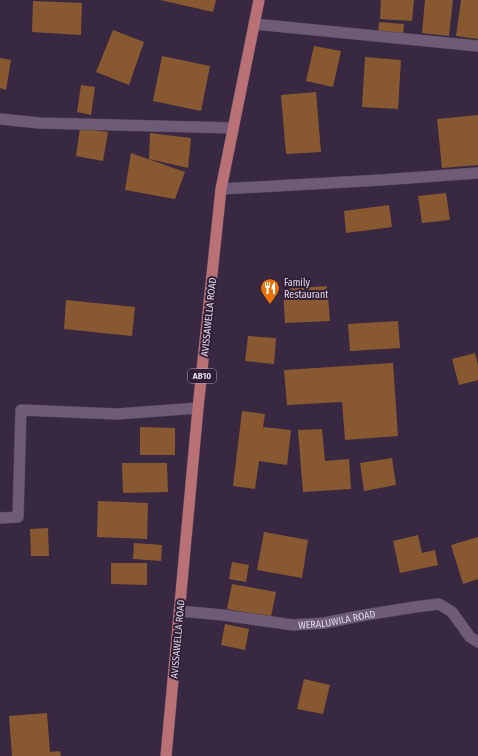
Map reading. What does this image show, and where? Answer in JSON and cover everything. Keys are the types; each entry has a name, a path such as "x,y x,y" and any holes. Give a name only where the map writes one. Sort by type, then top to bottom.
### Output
{"main road":[{"name":"AVISSAWELLA ROAD","path":"166,756 198,408 221,189 259,0"}],"street":[{"path":"254,24 478,46"},
{"path":"0,119 39,123 233,128"},
{"path":"221,189 478,173"},
{"path":"0,518 18,517 21,410 117,414 198,408"},
{"name":"WERALUWILA ROAD","path":"179,611 223,615 292,625 324,623 386,611 439,604 452,612 470,637 478,642"}],"building":[{"path":"160,0 216,0 213,12"},
{"path":"381,0 414,0 412,21 380,19"},
{"path":"425,0 453,0 449,36 422,33"},
{"path":"461,0 478,0 478,39 456,36"},
{"path":"33,1 82,3 81,35 32,32"},
{"path":"379,22 404,24 403,36 378,34"},
{"path":"113,30 144,42 129,85 96,72"},
{"path":"314,46 341,51 333,87 306,81"},
{"path":"162,56 210,66 201,111 153,101"},
{"path":"365,57 401,60 398,109 362,107"},
{"path":"0,58 11,60 6,90 0,88"},
{"path":"81,85 95,87 91,115 77,112"},
{"path":"316,92 321,152 286,154 281,95"},
{"path":"478,115 478,165 442,168 437,119"},
{"path":"80,128 108,132 103,161 76,156"},
{"path":"150,133 191,138 188,168 149,159"},
{"path":"131,153 185,172 175,199 125,190"},
{"path":"446,193 450,220 422,223 418,196"},
{"path":"389,205 392,227 346,233 344,211"},
{"path":"327,286 330,321 285,323 283,289"},
{"path":"66,300 135,307 132,336 64,329"},
{"path":"398,321 400,348 350,351 348,324"},
{"path":"248,336 276,338 274,364 245,361"},
{"path":"475,353 478,365 478,380 459,385 452,359"},
{"path":"393,363 398,436 345,440 342,402 287,405 284,370"},
{"path":"242,411 265,414 263,427 291,430 287,465 259,461 255,489 233,486"},
{"path":"140,427 175,428 175,455 140,455"},
{"path":"322,429 325,461 349,459 351,489 303,492 298,430"},
{"path":"392,458 396,485 364,491 360,463"},
{"path":"122,463 167,463 168,492 123,493"},
{"path":"98,501 148,503 147,539 97,537"},
{"path":"48,528 49,556 31,556 30,529"},
{"path":"264,532 308,540 302,578 257,570"},
{"path":"418,535 422,553 435,550 438,565 400,573 393,541"},
{"path":"478,537 478,579 463,584 451,545"},
{"path":"134,543 162,545 161,561 133,559"},
{"path":"232,562 249,565 246,582 229,579"},
{"path":"111,563 147,563 147,585 111,584"},
{"path":"232,584 276,592 271,617 227,609"},
{"path":"225,624 249,629 245,650 221,645"},
{"path":"304,679 330,685 323,714 297,709"},
{"path":"47,713 50,752 60,751 61,756 12,756 9,716"}],"place":[{"name":"Family Restaurant","path":"270,305"}]}
